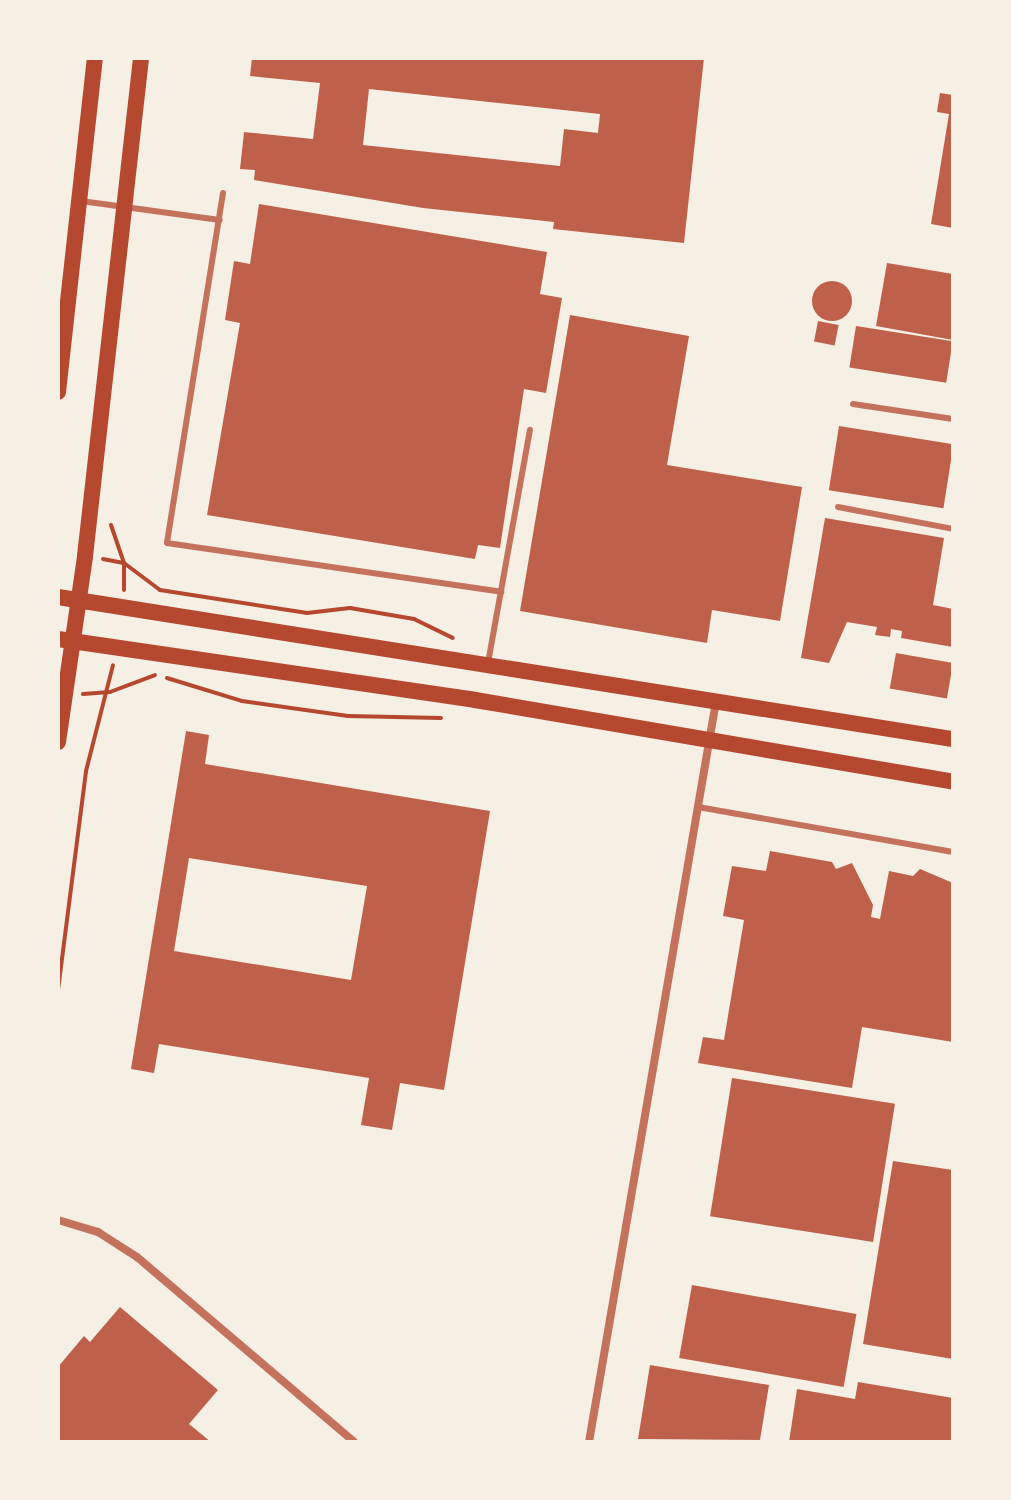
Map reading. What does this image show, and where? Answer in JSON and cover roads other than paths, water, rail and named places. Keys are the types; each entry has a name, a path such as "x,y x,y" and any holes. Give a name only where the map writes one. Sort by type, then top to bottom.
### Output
{"main road":[{"path":"58,392 95,58"},
{"path":"58,742 65,640 75,621 79,600 141,58"},
{"path":"58,597 953,739"},
{"path":"65,640 115,645 953,782"}],"street":[{"path":"589,1442 716,700"},
{"path":"58,1220 98,1232 137,1257 354,1442"}],"lane":[{"path":"223,193 167,543 501,592"},
{"path":"80,201 220,220"},
{"path":"853,404 953,419"},
{"path":"488,663 530,430"},
{"path":"838,507 953,529"},
{"path":"698,807 953,852"}]}
